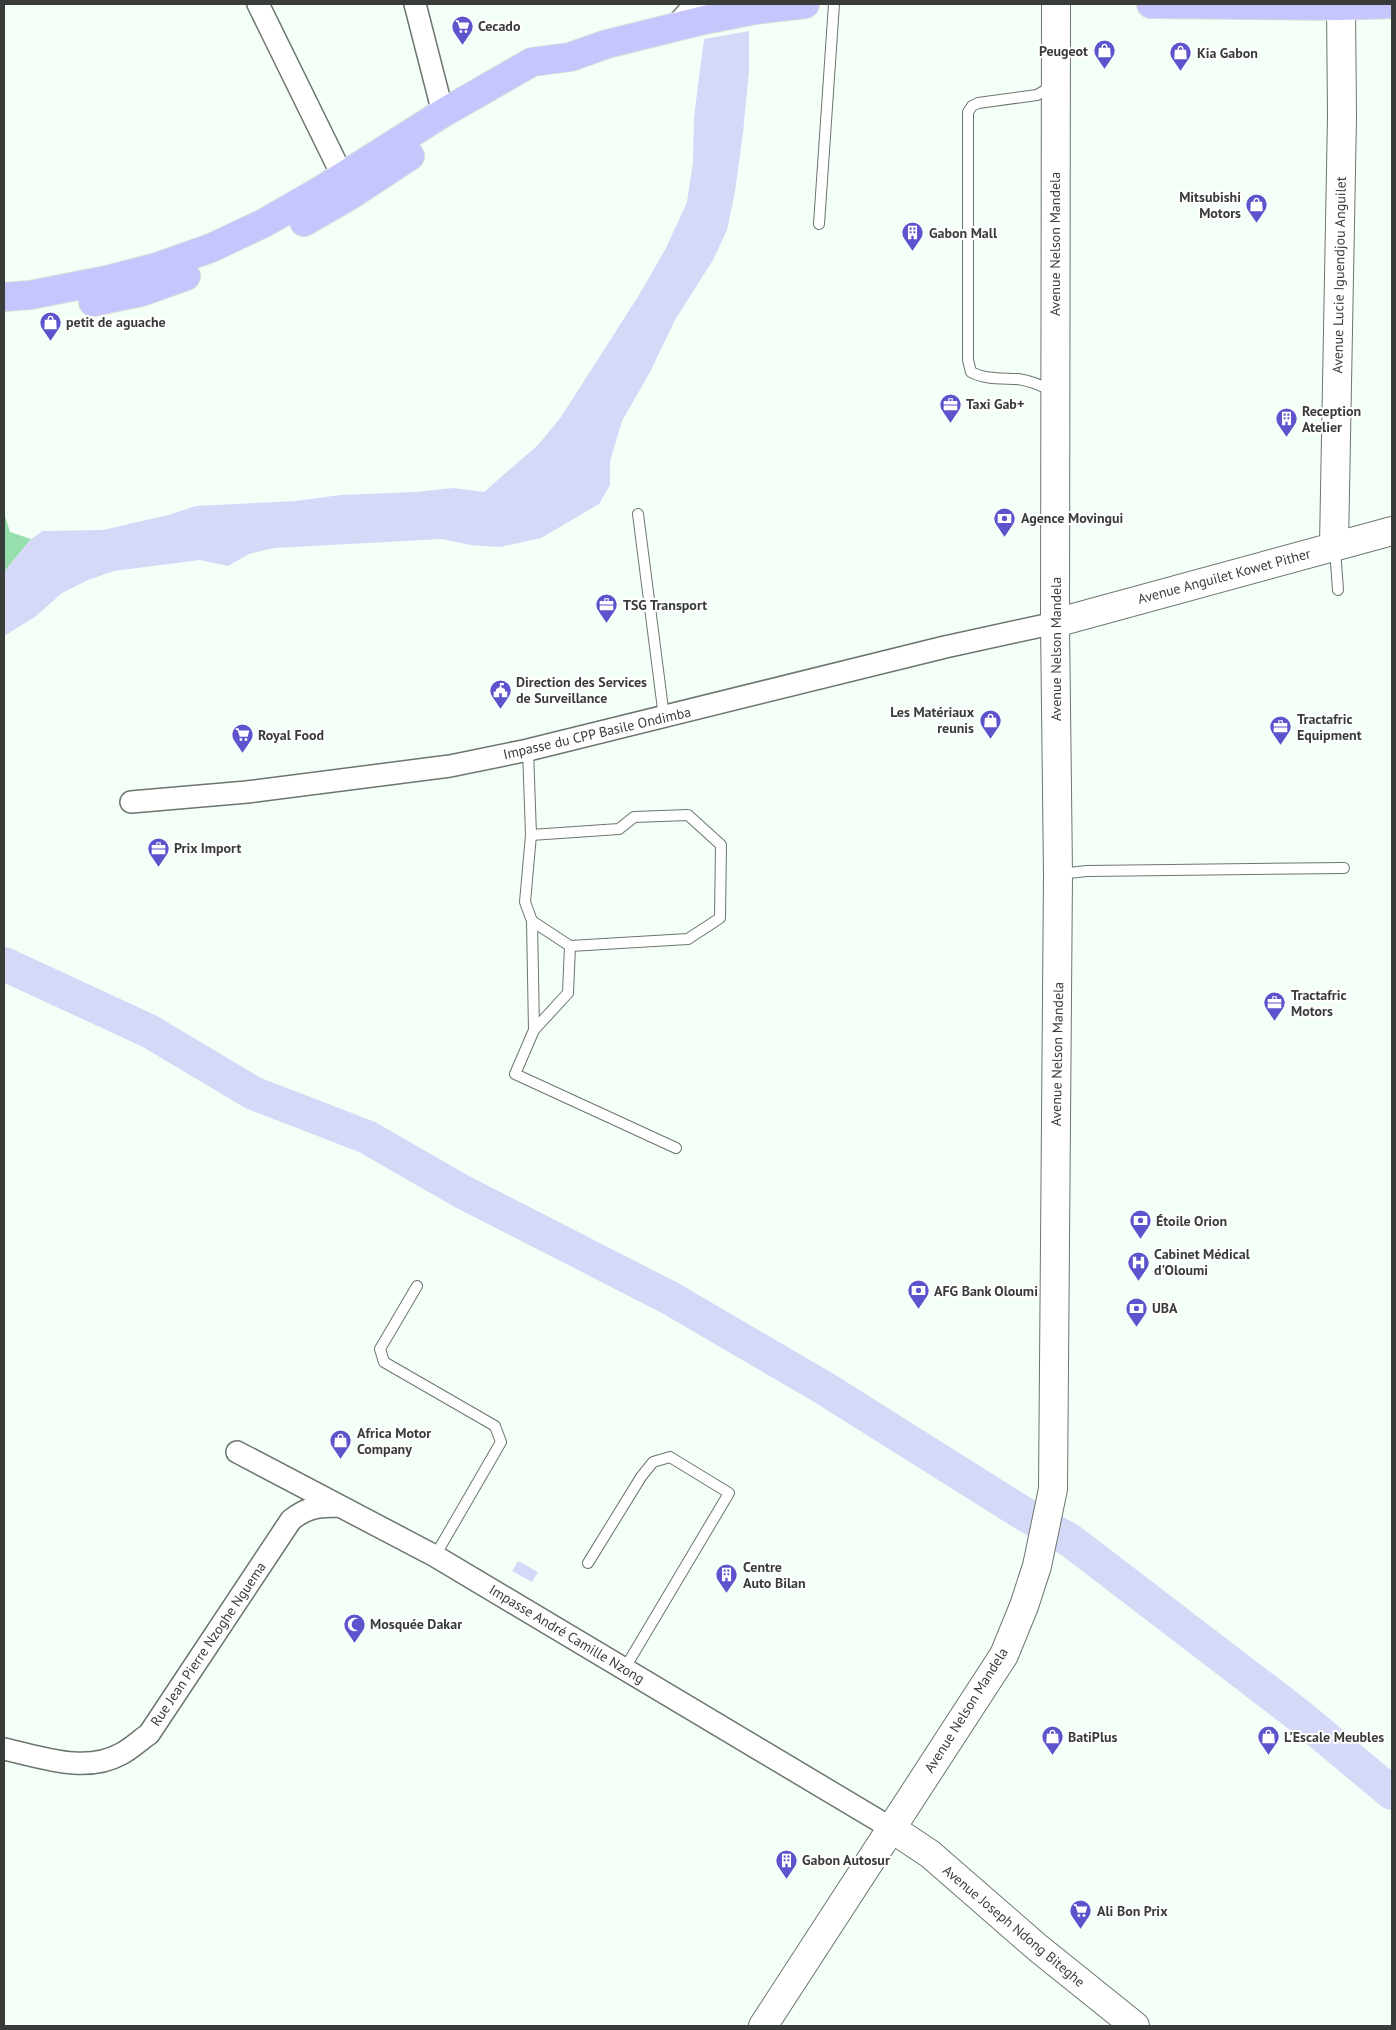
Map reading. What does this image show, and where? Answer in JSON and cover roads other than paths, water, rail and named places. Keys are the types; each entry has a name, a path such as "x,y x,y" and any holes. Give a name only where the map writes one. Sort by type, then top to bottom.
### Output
{"main road":[{"path":"4,297 30,295 107,280 157,267 211,248 264,223 343,177 443,113 532,62 570,57 607,44 674,28 699,12 755,10 793,4"},
{"name":"Avenue Nelson Mandela","path":"763,2026 1004,1655 1024,1606 1037,1566 1053,1490 1058,874 1055,623 1054,84 1056,4"},
{"path":"1152,4 1340,6 1392,4"},
{"name":"Avenue Lucie Iguendjou Anguilet","path":"1334,545 1342,116 1340,6"},
{"path":"4,316 64,308 141,292 254,249 349,196 461,123 535,82 570,57"},
{"name":"Avenue Anguilet Kowet Pither","path":"1055,623 1392,530"},
{"name":"Avenue Joseph Ndong Biteghe","path":"892,1828 930,1854 1038,1948 1135,2026"}],"street":[{"path":"258,4 343,177"},
{"path":"415,4 443,113"},
{"name":"Impasse du CPP Basile Ondimba","path":"131,802 335,782 450,766 528,750 945,647 1055,623"},
{"name":"Impasse André Camille Nzong","path":"237,1452 435,1556 892,1828"},
{"name":"Rue Jean Pierre Nzoghe Nguema","path":"4,1749 77,1764 97,1763 121,1754 149,1734 291,1520 302,1511 318,1506 340,1506"}],"lane":[{"path":"819,224 834,4"},
{"path":"1054,84 1037,95 978,103 972,106 968,112 968,360 971,372 982,377 1038,383 1055,392"},
{"path":"638,514 664,717"},
{"path":"1334,545 1338,590"},
{"path":"528,750 531,835 525,902 532,921 534,1030"},
{"path":"531,835 618,829 634,817 688,815 721,845 720,918 688,939 570,946 532,921"},
{"path":"1058,874 1087,871 1344,868"},
{"path":"570,946 568,993 534,1030 515,1074 676,1148"},
{"path":"417,1286 380,1349 384,1362 495,1426 501,1442 435,1556"},
{"path":"588,1563 641,1477 653,1462 670,1458 729,1493 625,1668"}],"water":[{"path":"749,31 749,71 743,133 735,192 727,230 713,260 675,320 650,372 622,421 610,461 610,485 599,504 541,538 500,547 470,545 442,539 274,548 249,554 228,566 200,560 114,571 88,580 62,593 35,617 4,636 4,572 31,539 43,531 103,530 168,515 196,506 296,501 340,495 415,492 454,488 484,492 538,445 561,417 639,295 666,248 687,202 693,162 694,117 704,39"},
{"path":"518,1561 538,1572 532,1582 512,1571"}],"waterway":[{"path":"4,964 149,1031 253,1093 367,1137 461,1191 670,1298 824,1388 1021,1512 1071,1541 1301,1717 1392,1793"}],"place":[{"name":"Cecado","path":"462,45"},
{"name":"Peugeot","path":"1104,70"},
{"name":"Kia Gabon","path":"1181,72"},
{"name":"Mitsubishi Motors","path":"1257,224"},
{"name":"Gabon Mall","path":"913,252"},
{"name":"petit de aguache","path":"50,341"},
{"name":"Taxi Gab+","path":"950,423"},
{"name":"Reception Atelier","path":"1286,438"},
{"name":"Agence Movingui","path":"1005,537"},
{"name":"TSG Transport","path":"607,624"},
{"name":"Direction des Services de Surveillance","path":"500,709"},
{"name":"Les Matériaux reunis","path":"990,739"},
{"name":"Tractafric Equipment","path":"1281,746"},
{"name":"Royal Food","path":"242,754"},
{"name":"Prix Import","path":"158,867"},
{"name":"Tractafric Motors","path":"1275,1022"},
{"name":"Étoile Orion","path":"1140,1240"},
{"name":"Cabinet Médical d'Oloumi","path":"1138,1281"},
{"name":"AFG Bank Oloumi","path":"918,1310"},
{"name":"UBA","path":"1136,1327"},
{"name":"Africa Motor Company","path":"341,1460"},
{"name":"Centre Auto Bilan","path":"727,1594"},
{"name":"Mosquée Dakar","path":"354,1643"},
{"name":"BatiPlus","path":"1052,1756"},
{"name":"L'Escale Meubles","path":"1268,1756"},
{"name":"Gabon Autosur","path":"786,1879"},
{"name":"Ali Bon Prix","path":"1081,1930"}]}
